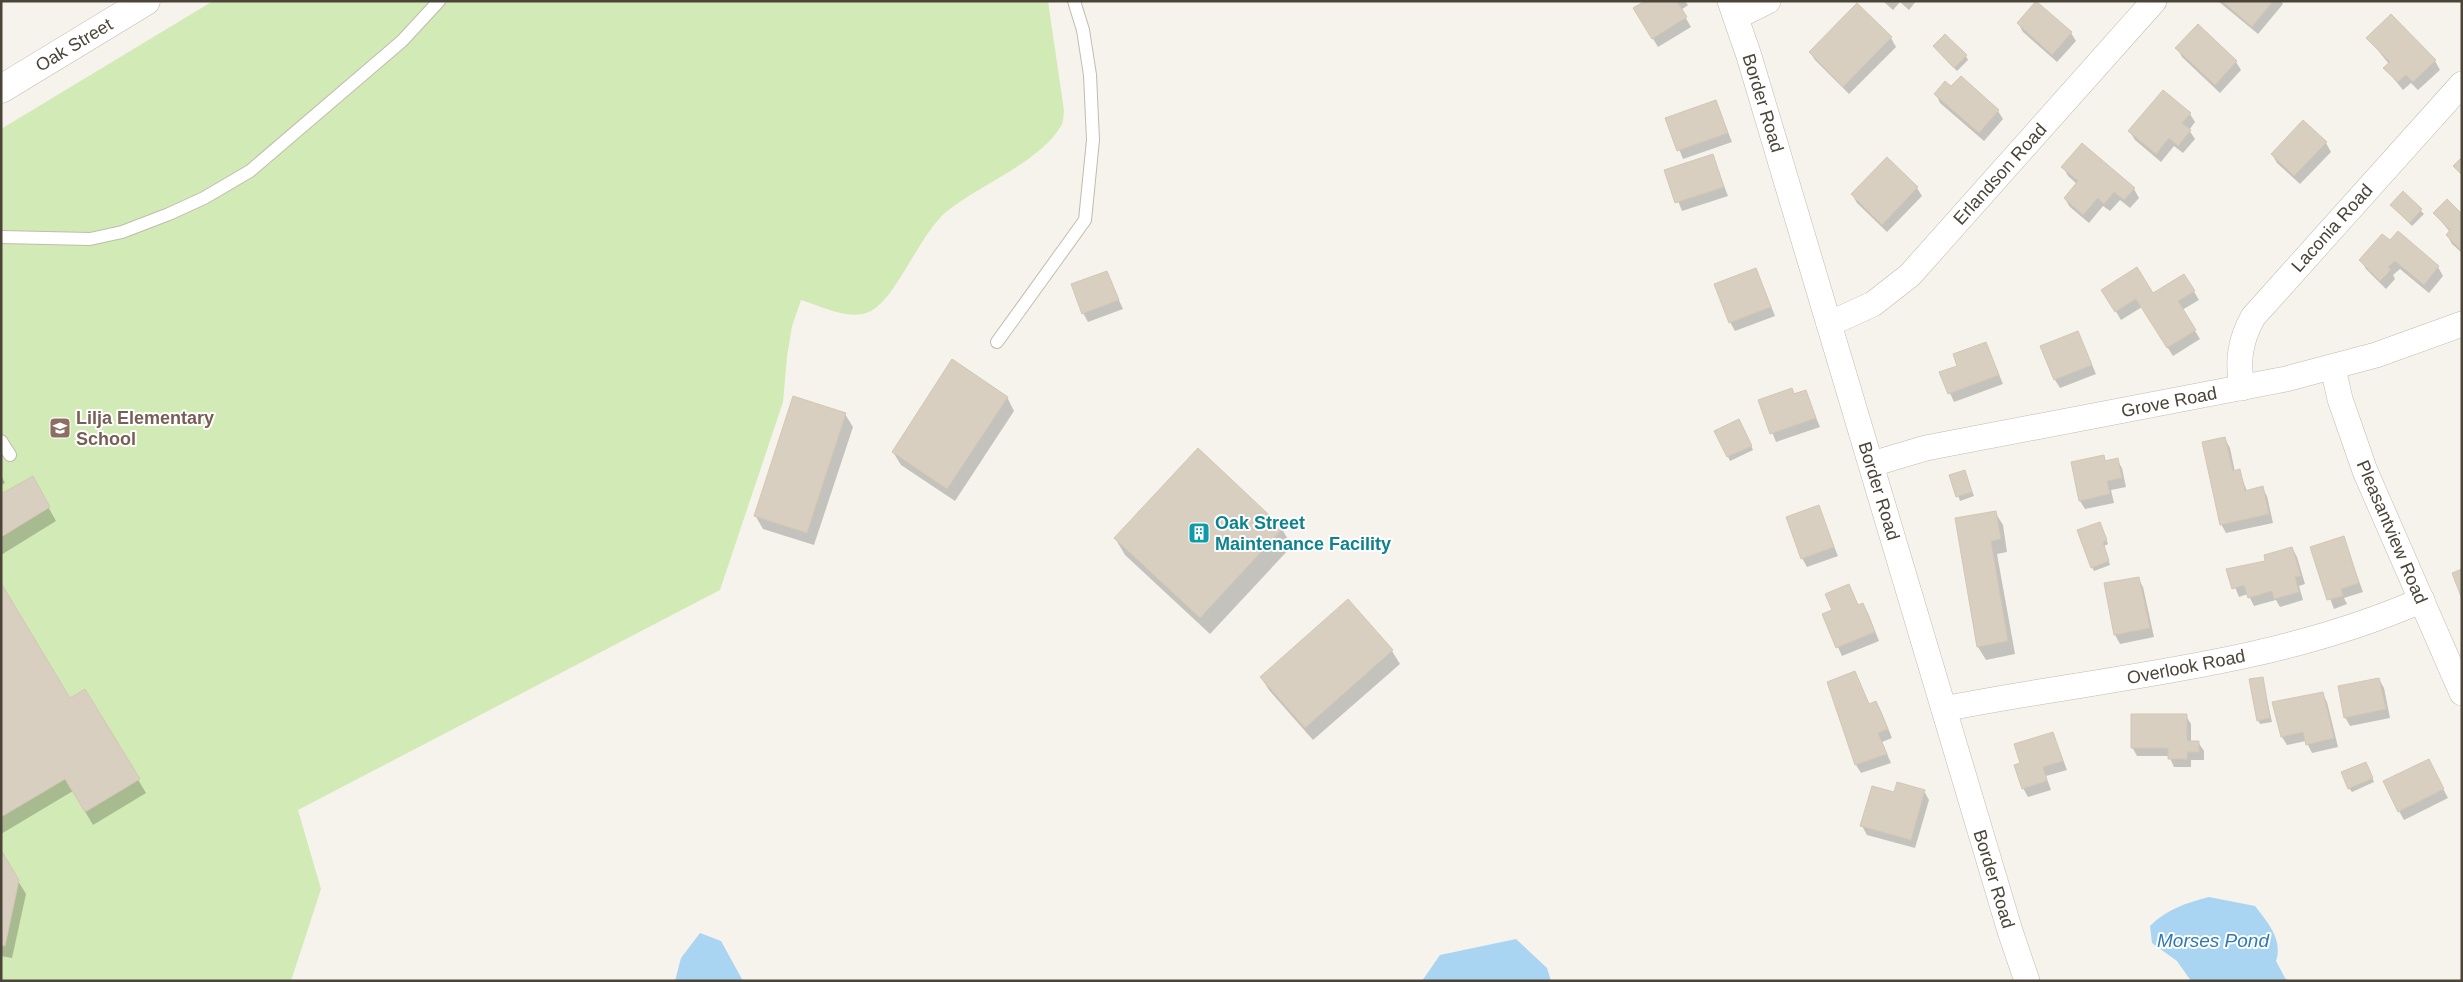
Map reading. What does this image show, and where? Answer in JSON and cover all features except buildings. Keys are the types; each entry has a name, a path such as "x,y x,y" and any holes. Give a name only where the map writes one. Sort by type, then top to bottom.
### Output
{"street":[{"name":"Oak Street","path":"1,89 146,1"},
{"path":"1733,9 1768,1"},
{"name":"Erlandson Road","path":"1828,324 1873,304 1910,274 2154,1"},
{"name":"Border Road","path":"1733,9 1872,464 2010,931 2027,981"},
{"name":"Laconia Road","path":"2242,388 2239,369 2240,349 2245,332 2253,317 2462,84"},
{"name":"Grove Road","path":"1872,464 1926,448 2242,388 2332,368 2376,355 2462,324"},
{"name":"Pleasantview Road","path":"2332,368 2340,399 2365,471 2462,693"},
{"name":"Overlook Road","path":"1944,710 2165,672 2296,645 2392,614 2422,600"}],"lane":[{"path":"1,237 90,239 122,232 160,218 204,198 250,171 402,41 439,1"},
{"path":"997,342 1085,220 1093,140 1091,84 1083,30 1074,1"},
{"path":"1,441 10,455"}],"green space":[{"path":"213,1 1048,1 1064,111 1063,121 1051,139 1039,151 946,212 927,235 890,293 871,311 863,314 845,314 801,300 792,326 783,402 720,590 298,810 321,889 291,981 1,981 1,129"}],"water":[{"name":"Morses Pond","path":"2209,897 2255,906 2276,938 2278,953 2276,961 2285,978 2289,981 2191,981 2177,961 2152,943 2150,926 2156,920 2177,907"},
{"path":"700,933 721,941 743,981 675,981 681,958"},
{"path":"1516,939 1547,968 1551,981 1422,981 1440,955"}],"place":[{"name":"Lilja Elementary School","path":"60,428"},
{"name":"Oak Street Maintenance Facility","path":"1199,533"}]}
